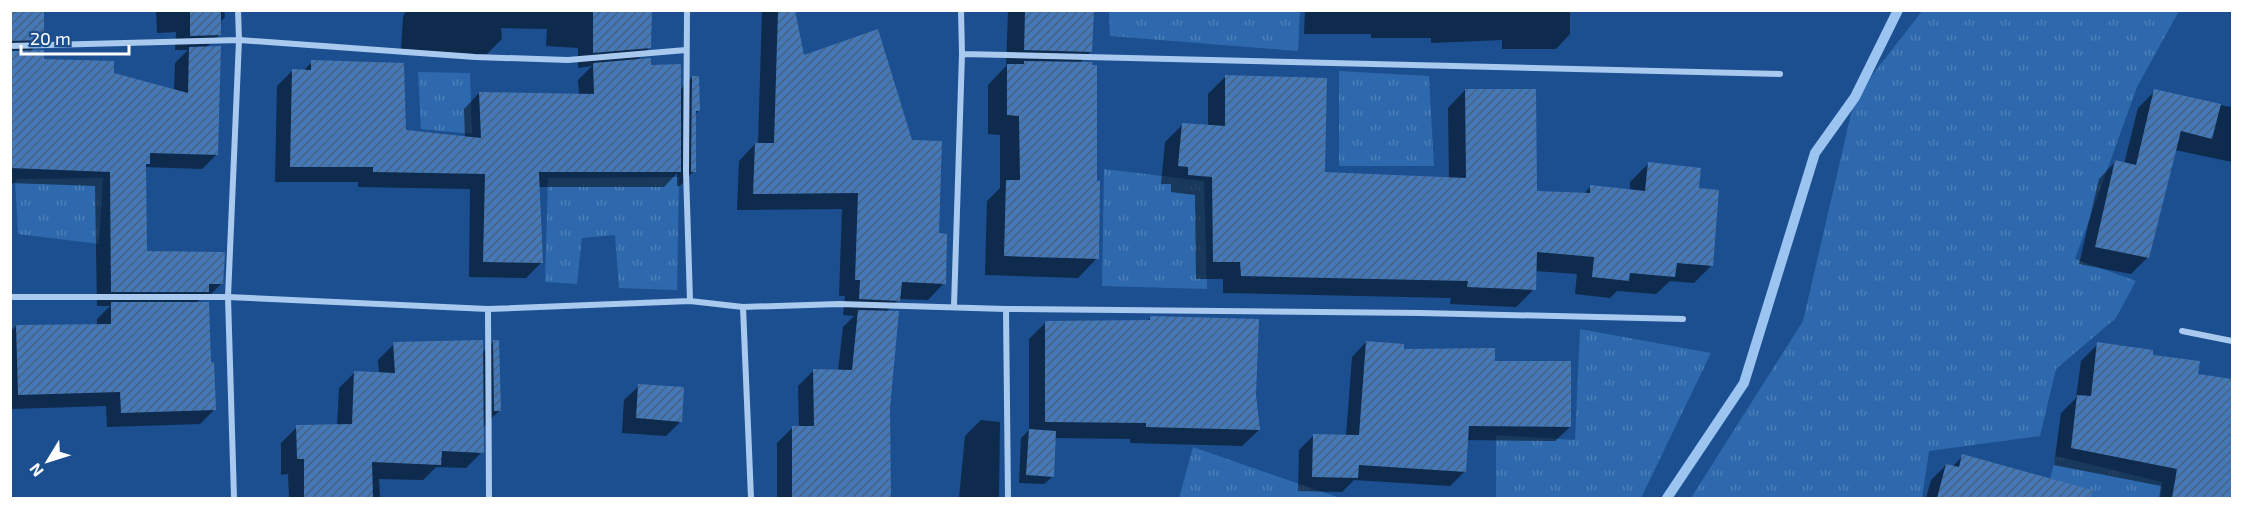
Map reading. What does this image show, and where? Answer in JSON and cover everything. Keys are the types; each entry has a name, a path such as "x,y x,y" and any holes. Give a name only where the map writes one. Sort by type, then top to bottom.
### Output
{"street":[{"path":"234,498 228,297 239,40 238,10"},
{"path":"687,10 686,171 690,301"},
{"path":"954,306 962,54 961,10"},
{"path":"10,46 239,40 475,57 568,60 686,50"},
{"path":"962,54 1780,74"},
{"path":"10,297 228,297 488,309 690,301 743,307 839,304 1006,309 1421,313 1683,319"},
{"path":"743,307 751,498"},
{"path":"488,309 489,498"},
{"path":"1006,309 1008,498"},
{"path":"2182,331 2232,341"}],"green space":[{"path":"1923,10 2179,11 2137,87 2075,259 2136,281 2116,318 2056,369 2040,436 1929,451 1922,498 1691,498 1803,321 1855,97"},
{"path":"1109,11 1300,11 1298,51 1110,36"},
{"path":"1339,71 1429,76 1434,166 1339,166"},
{"path":"418,72 470,73 472,134 421,129"},
{"path":"1104,169 1204,181 1207,289 1102,286"},
{"path":"679,177 677,290 619,288 615,235 582,238 577,284 545,282 548,178"},
{"path":"103,178 99,244 18,234 15,179"},
{"path":"1580,329 1711,353 1641,498 1496,498 1496,435 1575,440"},
{"path":"1193,447 1340,498 1179,498"},
{"path":"2056,456 2162,482 2161,498 2045,498"}],"building":[{"path":"10,10 44,10 44,40 10,41"},
{"path":"190,10 221,10 221,35 190,36"},
{"path":"593,10 652,10 651,48 593,53"},
{"path":"778,10 795,10 804,55 878,29 912,140 942,141 939,233 947,234 946,284 902,282 900,301 859,299 860,280 855,280 858,193 753,194 755,143 774,143"},
{"path":"1025,10 1094,10 1092,52 1024,50"},
{"path":"221,46 218,155 150,153 150,164 146,164 147,251 225,252 223,284 209,284 209,292 111,292 110,172 10,168 10,51 44,50 44,59 114,61 114,73 188,93 189,47"},
{"path":"651,58 651,65 681,64 681,172 539,172 543,263 483,262 485,174 373,172 373,167 290,167 292,69 311,70 311,60 404,63 406,130 481,138 479,92 594,94 593,63"},
{"path":"1024,61 1092,62 1092,65 1097,65 1097,181 1100,181 1099,259 1004,256 1006,180 1020,180 1019,116 1007,115 1007,64 1024,64"},
{"path":"1225,75 1327,78 1325,172 1466,178 1465,89 1536,89 1537,191 1590,193 1590,185 1645,191 1648,162 1701,168 1699,188 1719,190 1713,266 1677,263 1675,277 1630,273 1629,281 1592,277 1594,257 1537,252 1536,290 1467,287 1468,281 1241,276 1240,262 1213,262 1212,177 1188,175 1188,167 1178,166 1182,123 1225,126"},
{"path":"692,76 699,76 700,111 696,111 696,172 691,172"},
{"path":"2154,89 2221,104 2212,139 2181,131 2149,258 2095,247 2115,160 2136,165"},
{"path":"111,302 209,302 211,362 214,362 216,410 121,413 120,392 18,395 16,325 111,324"},
{"path":"858,310 899,311 890,408 891,497 792,498 792,426 814,426 813,369 852,370"},
{"path":"1150,316 1259,319 1256,395 1260,430 1146,427 1146,423 1045,422 1045,321 1150,320"},
{"path":"483,340 484,453 442,451 441,465 372,462 373,498 304,498 304,459 297,459 296,425 352,424 354,371 395,373 393,342"},
{"path":"493,340 499,340 501,411 494,411"},
{"path":"1366,341 1404,344 1404,349 1495,348 1495,361 1571,361 1571,427 1469,426 1466,472 1359,465 1358,478 1312,477 1313,434 1359,435"},
{"path":"2097,342 2153,350 2153,355 2200,361 2198,374 2232,379 2232,498 2172,498 2177,469 2071,448 2077,395 2091,396"},
{"path":"638,384 684,387 682,422 636,418"},
{"path":"1029,429 1056,431 1054,477 1026,475"},
{"path":"1962,454 2092,490 2091,498 1937,498 1946,464 1959,467"}],"waterway":[{"path":"1667,498 1744,383 1815,153 1855,97 1898,10"}]}
